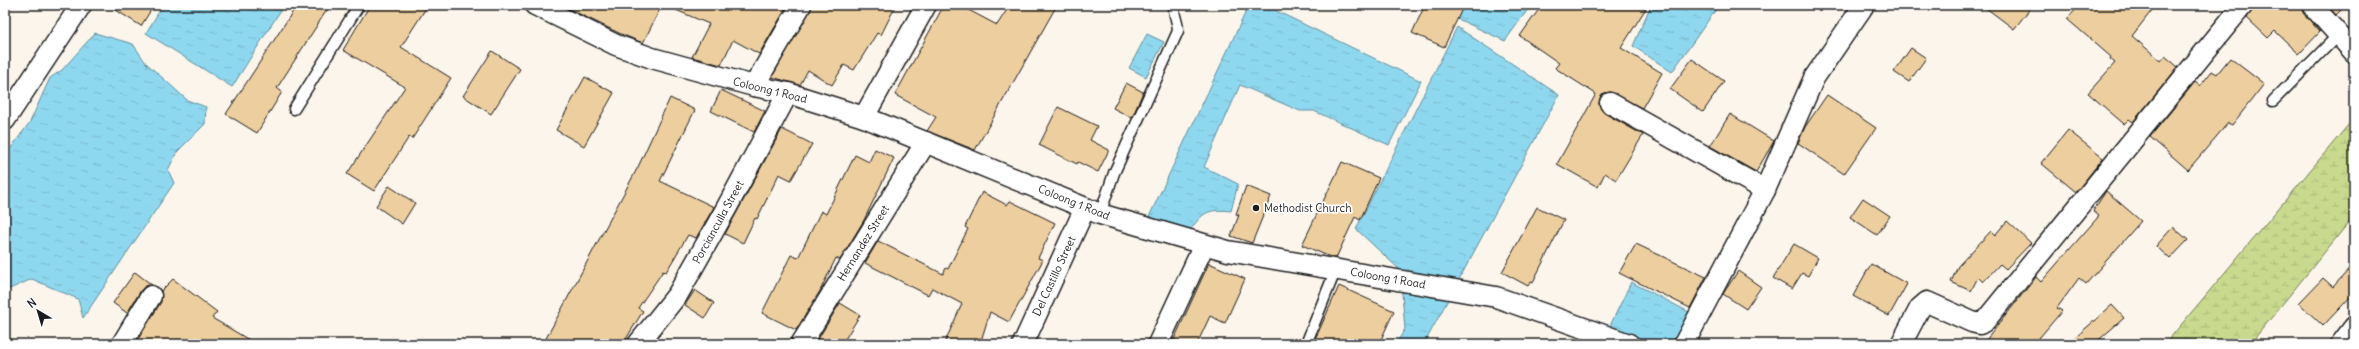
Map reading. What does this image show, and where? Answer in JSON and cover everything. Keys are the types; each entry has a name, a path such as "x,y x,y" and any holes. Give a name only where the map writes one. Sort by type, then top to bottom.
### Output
{"street":[{"path":"5,120 81,5"},
{"name":"Coloong 1 Road","path":"535,5 616,45 652,58 754,86 788,93 864,117 1093,211 1228,251 1496,297 1591,338 1629,344"},
{"path":"754,86 801,5"},
{"path":"864,117 926,5"},
{"path":"1684,344 1765,190 1814,78 1864,5"},
{"path":"1901,344 1920,308 1926,302 1972,322 1980,324 1986,320 2243,5"},
{"path":"2312,5 2354,52"},
{"name":"Porcianculla Street","path":"638,344 678,294 727,207 788,93"},
{"path":"1610,103 1765,190"},
{"name":"Hernandez Street","path":"801,344 926,142"},
{"name":"Del Castillo Street","path":"1023,344 1093,211"},
{"path":"1158,344 1204,245"},
{"path":"122,344 150,296"},
{"path":"2341,344 2354,327"}],"lane":[{"path":"294,108 359,5"},
{"path":"1093,211 1114,173 1178,31 1178,22 1174,14 1174,5"},
{"path":"2273,101 2339,34"},
{"path":"1306,344 1336,269"}],"green space":[{"path":"2354,118 2354,216 2250,344 2165,344"}],"water":[{"path":"163,5 284,5 232,87 146,33"},
{"path":"1249,5 1264,5 1421,81 1389,145 1314,111 1300,111 1240,85 1204,167 1238,184 1231,211 1222,210 1204,214 1187,234 1147,221"},
{"path":"1428,5 1531,5 1505,41"},
{"path":"1651,5 1719,5 1672,72 1633,46"},
{"path":"1457,27 1559,95 1424,344 1396,344 1405,329 1400,270 1356,229"},
{"path":"95,33 133,44 146,63 187,100 206,107 205,124 177,152 168,170 174,183 83,318 78,299 32,279 5,291 5,156 30,122 50,78 62,70"},
{"path":"1147,34 1164,42 1146,77 1129,68"},
{"path":"1631,282 1689,312 1678,344 1654,344 1609,328"}],"building":[{"path":"108,5 154,5 141,26"},
{"path":"297,5 330,5 277,88 282,92 257,133 226,114"},
{"path":"370,5 428,5 401,47 451,78 412,139 409,137 374,191 347,174 405,87 343,50"},
{"path":"561,5 662,5 643,43"},
{"path":"664,5 788,5 759,54 733,40 721,65 692,57 709,24"},
{"path":"812,5 896,5 881,35 877,33 854,70 844,65 832,85 808,70 800,85 772,77"},
{"path":"944,5 959,5 997,25 1010,5 1057,5 975,150 927,131 936,117 895,95"},
{"path":"1425,5 1464,5 1444,47 1412,33"},
{"path":"1542,5 1648,5 1621,48 1662,73 1642,108 1610,92 1604,93 1600,98 1599,104 1604,113 1643,135 1616,180 1605,173 1598,187 1557,164 1596,94 1555,68 1559,63 1520,36"},
{"path":"1982,5 2033,5 2014,29"},
{"path":"2080,5 2156,5 2132,36 2161,61 2165,56 2178,67 2133,122 2129,119 2124,124 2088,93 2115,63 2110,59 2111,57 2067,19"},
{"path":"2254,5 2301,5 2303,13 2320,32 2299,54 2275,31 2268,38 2247,18"},
{"path":"2327,5 2346,5 2336,15"},
{"path":"1911,48 1926,58 1909,82 1894,72"},
{"path":"492,51 520,69 491,114 463,96"},
{"path":"2230,58 2264,84 2232,125 2228,123 2188,170 2150,137 2195,82 2200,86 2212,71 2217,74"},
{"path":"1692,59 1724,81 1703,112 1670,89"},
{"path":"585,77 614,93 584,146 556,130"},
{"path":"1126,83 1143,92 1132,118 1113,108"},
{"path":"721,90 765,111 754,132 711,111"},
{"path":"1827,95 1876,128 1844,174 1798,143 1805,127"},
{"path":"670,98 695,110 660,181 714,207 696,238 688,235 666,272 663,271 638,308 643,311 623,344 543,344 638,167"},
{"path":"1058,107 1097,126 1090,140 1109,150 1098,172 1078,162 1077,164 1039,145"},
{"path":"1730,114 1774,141 1756,172 1710,146"},
{"path":"782,129 812,144 791,180 779,174 757,219 755,218 743,243 725,234"},
{"path":"2068,130 2103,158 2076,192 2041,163"},
{"path":"875,149 894,158 864,220 840,260 836,258 820,291 796,330 762,313 791,255 798,258 821,211 826,214 855,155 869,162"},
{"path":"1342,162 1379,178 1360,220 1355,217 1336,258 1302,245"},
{"path":"389,186 415,203 402,224 376,206"},
{"path":"1246,186 1271,196 1252,243 1231,236 1239,215 1236,214"},
{"path":"2106,191 2141,221 2086,284 2079,278 2057,308 2062,311 2034,344 1983,344 2036,277 2041,282 2099,216 2093,211"},
{"path":"982,192 1007,205 1010,201 1055,223 1038,258 1043,260 1009,322 990,312 980,344 944,344 962,304 932,288 928,295 865,263 878,241 943,274 946,268 948,269 968,229 965,227"},
{"path":"1863,198 1890,216 1877,235 1850,217"},
{"path":"1537,207 1564,220 1533,282 1531,281 1528,286 1502,272"},
{"path":"2007,221 2031,243 2006,269 2000,264 1983,282 1978,277 1971,291 1951,282 1958,266 1991,231 1995,235"},
{"path":"2173,227 2188,240 2170,259 2156,246"},
{"path":"1636,244 1706,277 1690,308 1619,273"},
{"path":"1794,244 1818,258 1808,276 1802,273 1792,289 1773,278"},
{"path":"1209,263 1245,279 1225,323 1210,316 1197,344 1172,344"},
{"path":"1871,264 1907,284 1889,316 1853,296"},
{"path":"2354,264 2354,293 2323,326 2299,303 2323,278 2333,287"},
{"path":"1738,271 1761,287 1746,309 1723,294"},
{"path":"135,272 152,285 146,286 141,290 127,313 113,303"},
{"path":"173,279 217,312 212,318 256,344 135,344 161,302 161,291"},
{"path":"1339,286 1394,311 1379,344 1313,344"},
{"path":"695,290 714,303 705,318 685,305"},
{"path":"840,303 860,315 842,344 815,344"},
{"path":"2112,305 2124,318 2094,344 2068,344"}],"place":[{"name":"Methodist Church","path":"1256,208"}]}
